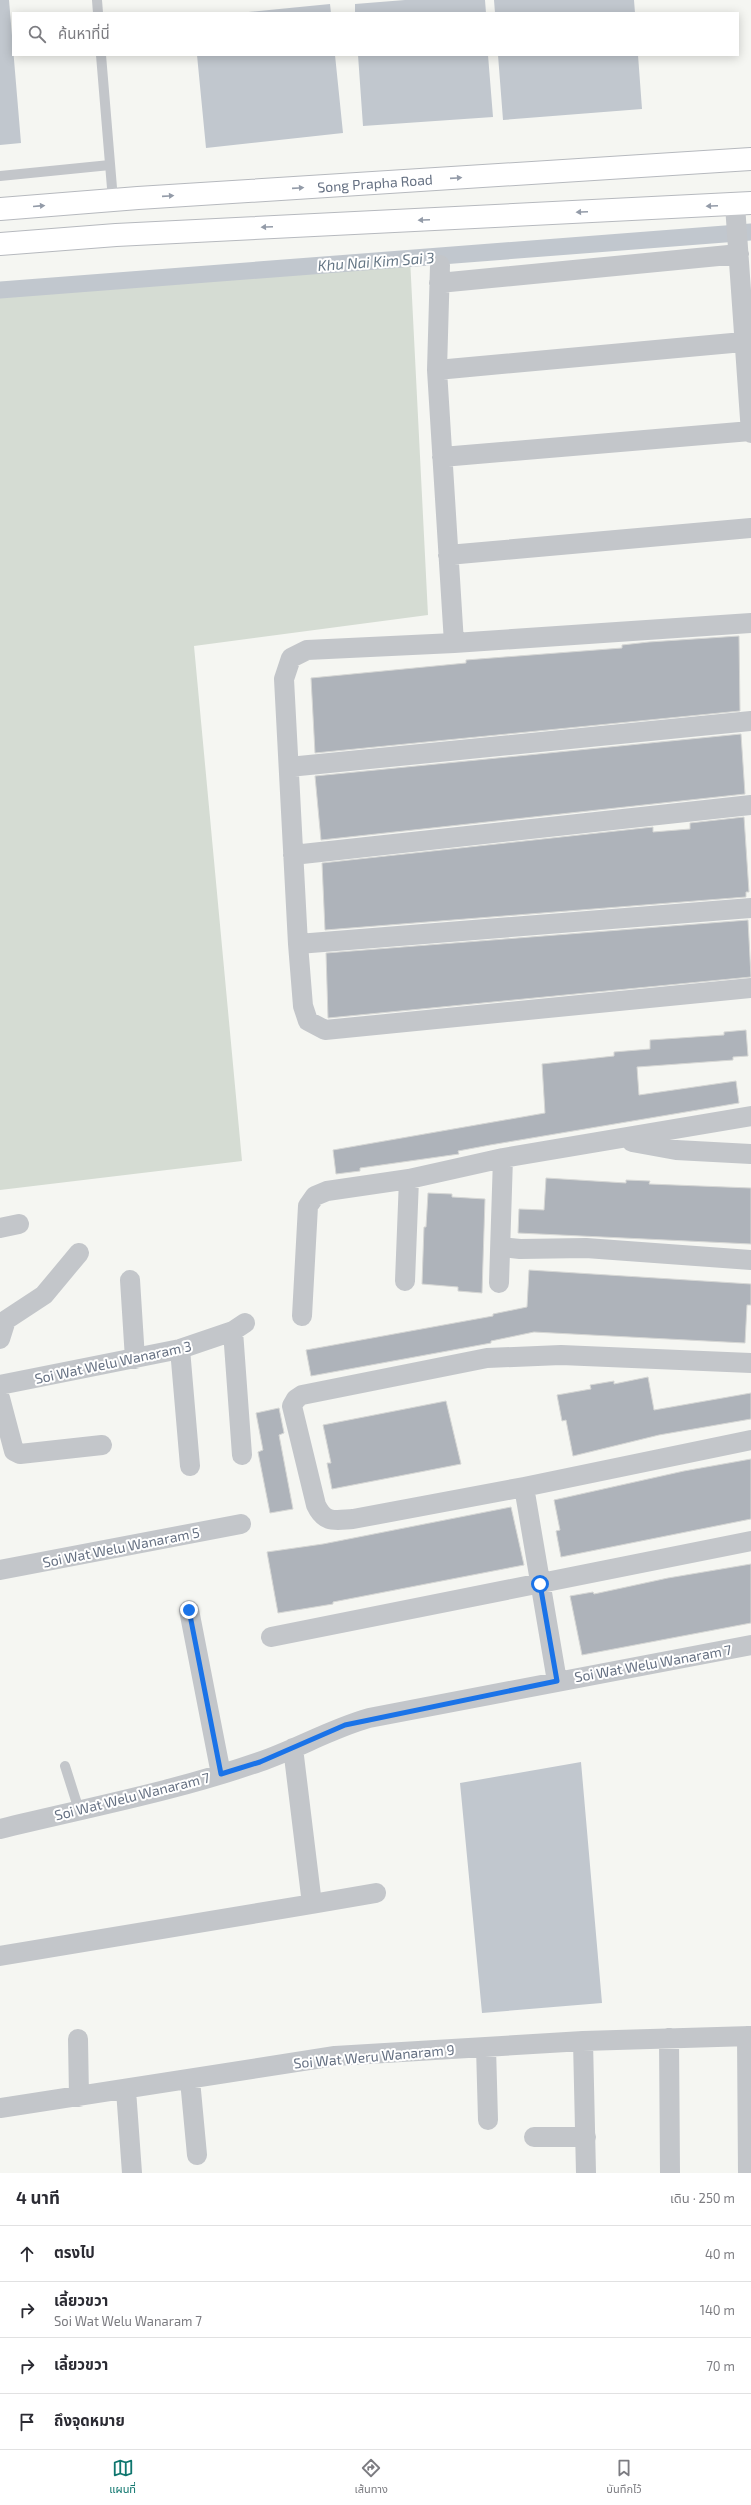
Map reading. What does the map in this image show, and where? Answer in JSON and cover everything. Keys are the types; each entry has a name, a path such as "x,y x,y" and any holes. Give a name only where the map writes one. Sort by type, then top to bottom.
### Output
{"main road":[{"name":"Song Prapha Road","path":"0,209 113,200 751,159"},
{"path":"113,200 116,234"},
{"path":"0,244 116,234 741,209"}],"street":[{"path":"442,456 751,429 738,251 741,209"},
{"path":"454,643 437,370 439,274 738,251"},
{"path":"437,370 744,342"},
{"path":"448,555 751,528"},
{"path":"751,623 454,643 307,650 291,658 284,679 302,1006 308,1022 325,1030 751,988"},
{"path":"289,767 751,720"},
{"path":"293,855 751,805"},
{"path":"298,944 751,908"},
{"path":"302,1316 308,1206 315,1196 327,1191 409,1179 503,1158 751,1116"},
{"path":"617,1139 676,1150 751,1154"},
{"path":"499,1283 503,1158"},
{"path":"405,1281 409,1179"},
{"path":"501,1247 520,1250 586,1248 751,1260"},
{"path":"0,1339 6,1320 44,1295 79,1253"},
{"path":"130,1280 135,1359"},
{"name":"Soi Wat Welu Wanaram 3","path":"0,1385 180,1349 239,1327 242,1455"},
{"path":"180,1349 190,1466"},
{"path":"751,1363 560,1355 487,1358 302,1395 292,1406 316,1505 321,1515 330,1520 354,1519 524,1487 751,1440"},
{"path":"0,1398 14,1451 20,1454 102,1445"},
{"path":"524,1487 557,1681"},
{"name":"Soi Wat Welu Wanaram 5","path":"0,1570 241,1524"},
{"path":"271,1637 751,1541"},
{"path":"189,1610 221,1774"},
{"name":"Soi Wat Welu Wanaram 7","path":"0,1829 221,1774 293,1748 345,1725 369,1718 751,1645"},
{"path":"293,1748 312,1904"},
{"path":"0,1956 376,1893"},
{"path":"748,2173 749,2036"},
{"name":"Soi Wat Weru Wanaram 9","path":"0,2108 126,2090 335,2056 583,2041 749,2036"},
{"path":"669,2038 670,2173"},
{"path":"78,2039 79,2096"},
{"path":"583,2041 586,2173"},
{"path":"486,2047 488,2120"},
{"path":"190,2080 197,2155"},
{"path":"126,2090 132,2173"},
{"path":"534,2137 586,2137"}],"lane":[{"path":"97,0 98,12"},
{"path":"101,56 113,200"},
{"path":"0,176 110,165"},
{"path":"65,1766 79,1810"}],"shaded area":[{"path":"0,0 9,0 12,56 14,56 21,143 0,145"},
{"path":"405,0 485,0 486,12 355,12 355,4"},
{"path":"494,0 634,0 635,12 495,12"},
{"path":"330,4 331,12 248,12"},
{"path":"197,56 335,56 343,133 206,148"},
{"path":"358,56 488,56 493,117 363,126"},
{"path":"498,56 638,56 642,109 503,120"},
{"path":"410,258 428,615 194,646 242,1161 0,1190 0,290"},
{"path":"581,1762 602,2003 482,2013 460,1783"}],"building":[{"path":"739,636 740,711 315,753 311,678 466,663 466,660 622,648 622,645 649,642"},
{"path":"741,734 745,794 321,840 315,776"},
{"path":"744,817 749,892 746,892 746,897 325,930 322,863 653,827 653,832 690,829 690,823"},
{"path":"748,920 751,977 328,1018 326,953"},
{"path":"746,1030 748,1056 733,1057 733,1060 637,1067 639,1095 736,1081 739,1103 490,1145 458,1151 459,1154 360,1168 360,1171 336,1174 333,1150 545,1113 542,1064 614,1056 614,1052 650,1049 650,1040 724,1035 724,1032"},
{"path":"546,1178 626,1183 626,1180 650,1181 649,1184 751,1188 751,1244 518,1233 519,1209 544,1210"},
{"path":"428,1193 452,1194 452,1197 485,1199 482,1293 458,1291 458,1287 422,1284 424,1227 426,1227"},
{"path":"529,1270 751,1284 751,1305 747,1305 745,1343 534,1332 491,1341 491,1343 311,1376 306,1350 493,1316 493,1314 527,1307"},
{"path":"648,1377 654,1410 751,1393 751,1419 659,1435 573,1456 566,1420 562,1421 557,1395 591,1389 590,1385 614,1381 614,1384"},
{"path":"446,1401 461,1464 332,1489 327,1463 331,1463 323,1425"},
{"path":"279,1408 284,1433 279,1435 293,1509 270,1513 258,1452 263,1450 256,1413"},
{"path":"751,1459 751,1519 561,1557 556,1531 560,1530 554,1500 684,1471"},
{"path":"511,1507 524,1565 333,1602 333,1604 278,1613 267,1552 323,1544"},
{"path":"751,1564 751,1623 582,1655 570,1596 593,1592 594,1594 668,1578"}],"waterway":[{"name":"Khu Nai Kim Sai 3","path":"0,290 751,232"}],"route":[{"path":"189,1610 221,1774 260,1762 324,1733 369,1718 557,1681 540,1584"}]}
